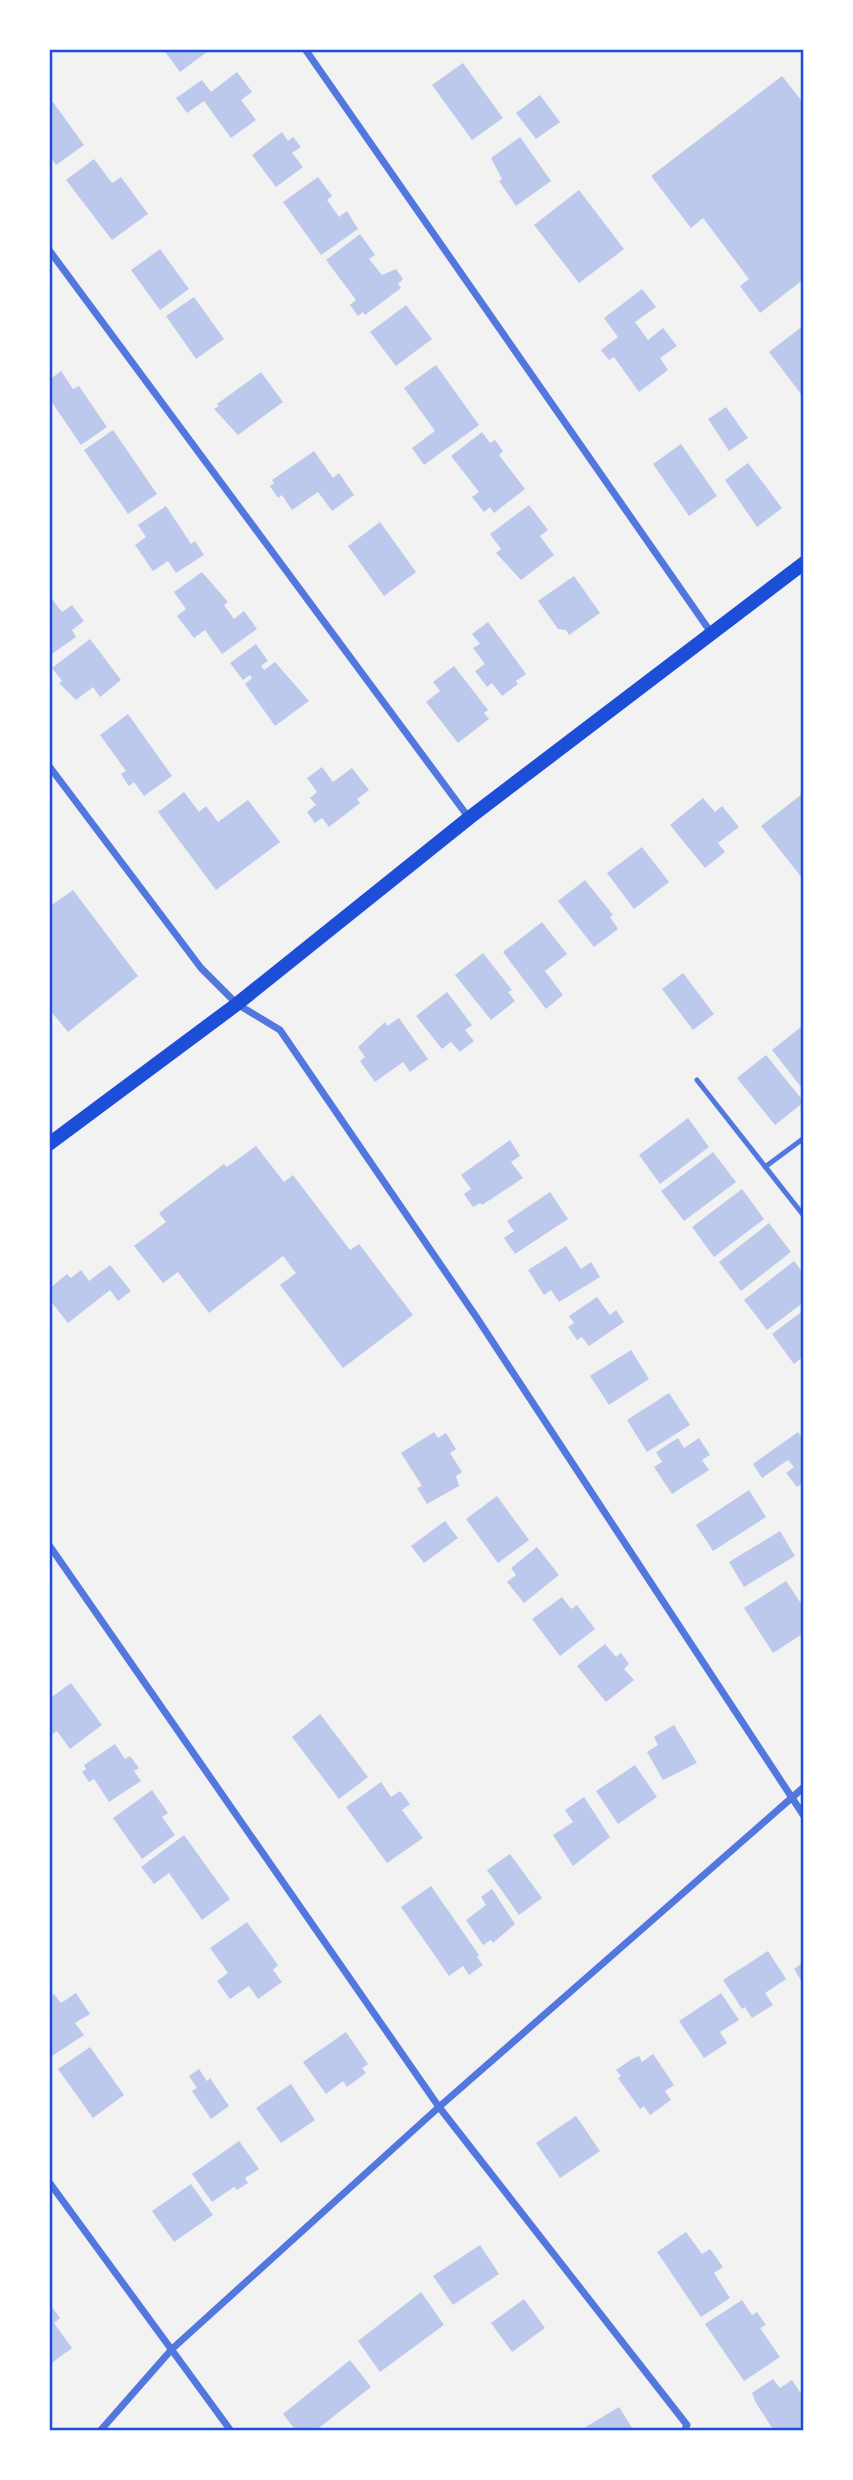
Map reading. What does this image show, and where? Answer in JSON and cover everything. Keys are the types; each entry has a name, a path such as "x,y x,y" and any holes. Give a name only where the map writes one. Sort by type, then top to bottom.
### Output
{"main road":[{"path":"49,1144 237,1004 469,818 713,635 804,563"}],"street":[{"path":"305,49 713,635"},
{"path":"49,250 469,818"},
{"path":"49,766 201,968 237,1004 280,1030 477,1318 804,1816"},
{"path":"49,1545 439,2107 687,2425 684,2431"},
{"path":"100,2431 172,2349 439,2107 804,1787"},
{"path":"49,2182 231,2431"}],"lane":[{"path":"697,1080 804,1216"},
{"path":"765,1167 804,1138"}],"building":[{"path":"163,49 211,49 180,72"},
{"path":"463,63 503,118 472,140 432,85"},
{"path":"237,72 252,92 241,100 256,120 231,138 204,101 187,113 176,98 202,80 211,92"},
{"path":"782,76 804,104 804,279 760,313 740,286 749,279 703,218 691,228 651,176"},
{"path":"540,95 560,122 536,139 516,113"},
{"path":"53,102 84,145 56,165 49,155 49,105"},
{"path":"282,132 288,141 293,137 301,147 292,153 303,167 276,187 252,155"},
{"path":"520,137 551,181 516,206 499,181 502,179 491,158"},
{"path":"94,159 112,183 121,177 148,214 112,240 66,180"},
{"path":"318,177 332,196 327,200 339,217 347,211 358,229 321,255 283,202"},
{"path":"579,190 624,249 579,283 534,225"},
{"path":"360,234 375,255 369,259 382,275 396,269 403,279 398,284 401,288 365,315 363,312 358,316 350,305 356,300 326,260"},
{"path":"160,249 189,289 160,310 131,270"},
{"path":"642,289 656,307 635,322 648,340 663,328 677,346 660,358 668,370 639,392 614,357 609,360 601,350 618,337 604,318"},
{"path":"194,297 224,339 196,359 166,316"},
{"path":"406,305 432,339 396,366 370,332"},
{"path":"804,325 804,398 769,352"},
{"path":"436,365 479,425 424,465 412,448 435,431 404,388"},
{"path":"61,371 73,389 79,386 107,427 81,445 49,398 49,380"},
{"path":"261,372 283,402 238,435 214,409"},
{"path":"726,407 748,438 729,451 708,419"},
{"path":"113,430 157,494 128,514 84,450"},
{"path":"482,432 490,443 495,440 503,451 499,455 525,489 494,513 490,507 484,512 472,497 479,492 451,456"},
{"path":"681,444 717,496 689,516 653,464"},
{"path":"314,451 333,478 339,473 354,495 332,511 318,492 292,510 282,495 278,498 270,486 274,483 272,480"},
{"path":"748,463 782,508 757,527 725,480"},
{"path":"529,505 548,530 540,536 554,555 521,580 496,553 501,549 490,534"},
{"path":"166,506 191,544 195,541 204,555 176,573 168,561 153,571 135,545 146,537 138,525"},
{"path":"380,522 416,572 384,596 348,546"},
{"path":"202,572 228,602 224,605 234,619 244,611 257,629 222,654 205,630 194,638 177,616 186,609 174,592"},
{"path":"574,576 600,613 569,635 566,630 558,629 538,601"},
{"path":"49,595 62,612 72,605 84,621 72,630 76,637 49,656"},
{"path":"488,622 526,674 502,696 492,683 487,687 475,671 485,664 473,648 480,644 472,634"},
{"path":"90,639 121,680 100,697 93,687 76,700 59,683 62,681 52,668"},
{"path":"256,644 268,661 261,666 264,670 275,662 309,701 275,726 245,684 252,678 250,675 243,680 230,663"},
{"path":"454,666 488,710 484,713 489,719 458,743 426,702 440,691 433,682"},
{"path":"128,714 172,776 144,796 134,782 129,786 121,774 126,771 100,735"},
{"path":"322,767 333,782 352,768 369,790 357,799 360,803 329,827 322,818 315,823 307,812 316,805 310,798 317,792 307,778"},
{"path":"184,792 199,812 206,806 218,822 248,800 280,842 216,890 158,812"},
{"path":"802,794 804,876 802,878 761,826"},
{"path":"703,798 715,812 722,806 739,827 718,843 725,852 705,868 670,825"},
{"path":"642,847 669,882 634,909 607,873"},
{"path":"585,880 613,915 610,917 618,929 594,947 558,901"},
{"path":"73,890 138,976 68,1032 49,1009 49,907"},
{"path":"542,922 567,954 545,971 563,995 546,1009 503,952"},
{"path":"483,953 512,990 508,992 515,1001 491,1020 455,975"},
{"path":"683,973 714,1014 693,1030 662,989"},
{"path":"447,992 472,1025 465,1030 474,1041 460,1052 451,1042 442,1049 416,1016"},
{"path":"399,1018 428,1059 410,1072 403,1062 375,1082 360,1061 365,1057 358,1047 385,1022 387,1026"},
{"path":"801,1027 804,1030 804,1091 772,1050"},
{"path":"766,1055 804,1102 775,1125 737,1078"},
{"path":"688,1118 709,1147 660,1184 639,1155"},
{"path":"510,1140 520,1156 511,1162 523,1178 482,1205 480,1203 473,1207 464,1194 471,1189 461,1175"},
{"path":"256,1146 284,1182 293,1175 350,1250 359,1244 413,1315 343,1368 280,1285 296,1273 283,1256 209,1313 178,1272 163,1283 134,1246 166,1222 159,1213 224,1164 227,1167"},
{"path":"713,1152 736,1182 684,1221 661,1191"},
{"path":"742,1189 764,1219 714,1257 692,1227"},
{"path":"550,1192 568,1219 515,1254 504,1238 514,1231 507,1221"},
{"path":"769,1223 791,1252 741,1291 719,1262"},
{"path":"566,1246 581,1269 591,1262 600,1277 559,1302 551,1290 544,1295 528,1270"},
{"path":"794,1261 804,1274 804,1302 767,1330 744,1300"},
{"path":"110,1265 131,1291 118,1301 110,1290 68,1323 49,1299 49,1289 67,1274 71,1278 81,1270 89,1281"},
{"path":"597,1297 610,1315 616,1310 624,1322 589,1346 582,1337 577,1340 568,1327 574,1323 569,1316"},
{"path":"804,1310 804,1356 794,1364 772,1334"},
{"path":"631,1350 649,1379 609,1405 590,1376"},
{"path":"669,1393 690,1425 647,1452 627,1420"},
{"path":"434,1432 438,1438 446,1433 456,1449 450,1453 462,1472 456,1476 459,1486 427,1504 417,1488 422,1486 401,1453"},
{"path":"798,1432 804,1441 804,1482 797,1487 786,1473 794,1467 788,1460 762,1478 753,1464"},
{"path":"678,1438 684,1448 699,1438 710,1455 702,1460 709,1470 672,1494 654,1467 662,1462 656,1452"},
{"path":"749,1490 766,1517 713,1551 696,1525"},
{"path":"497,1496 529,1540 498,1563 466,1519"},
{"path":"445,1521 458,1538 424,1563 411,1546"},
{"path":"780,1531 795,1556 744,1587 729,1562"},
{"path":"537,1547 559,1575 524,1603 507,1582 516,1575 511,1568"},
{"path":"786,1581 804,1608 804,1633 773,1653 744,1608"},
{"path":"562,1597 571,1609 577,1605 595,1629 560,1656 532,1619"},
{"path":"605,1644 616,1657 621,1653 629,1664 624,1669 634,1680 606,1702 577,1666"},
{"path":"71,1683 102,1725 70,1749 57,1731 53,1734 49,1728 49,1699"},
{"path":"320,1714 368,1777 339,1799 292,1737"},
{"path":"674,1725 697,1763 663,1780 647,1752 658,1745 654,1737"},
{"path":"115,1744 125,1759 130,1756 139,1768 134,1771 141,1781 109,1802 94,1779 89,1782 82,1772 86,1769 84,1765"},
{"path":"635,1765 657,1797 618,1824 596,1791"},
{"path":"381,1782 391,1797 400,1791 410,1804 402,1810 423,1838 387,1863 346,1807"},
{"path":"152,1790 168,1813 162,1817 175,1835 142,1859 113,1818"},
{"path":"584,1797 610,1837 573,1866 553,1835 573,1822 565,1810"},
{"path":"184,1835 230,1899 202,1920 169,1873 154,1884 141,1867"},
{"path":"510,1854 542,1898 519,1915 487,1870"},
{"path":"431,1886 479,1955 477,1957 483,1965 469,1975 463,1966 449,1976 401,1907"},
{"path":"492,1889 515,1924 493,1943 491,1940 483,1945 466,1920 486,1905 481,1897"},
{"path":"247,1922 278,1965 273,1970 282,1982 258,1999 249,1986 230,1999 217,1981 228,1973 210,1948"},
{"path":"768,1951 786,1979 765,1993 773,2005 752,2018 745,2007 742,2009 723,1980"},
{"path":"804,1962 804,1985 794,1969"},
{"path":"76,1993 90,2014 75,2023 84,2035 52,2056 49,2052 49,1997 54,1994 61,2003"},
{"path":"721,1993 739,2020 720,2032 727,2043 704,2058 679,2021"},
{"path":"346,2032 368,2064 362,2068 366,2073 347,2087 343,2081 326,2094 303,2062"},
{"path":"90,2047 124,2095 93,2118 58,2069"},
{"path":"653,2054 674,2085 665,2091 671,2100 650,2115 644,2106 640,2109 618,2078 621,2076 616,2070 632,2059 639,2056 642,2062"},
{"path":"199,2069 207,2081 210,2078 229,2106 211,2119 192,2091 197,2088 189,2076"},
{"path":"291,2084 315,2120 281,2143 256,2108"},
{"path":"576,2116 600,2151 560,2178 536,2143"},
{"path":"239,2141 259,2169 245,2178 248,2183 237,2190 234,2187 212,2202 192,2174"},
{"path":"191,2184 213,2215 174,2242 152,2211"},
{"path":"686,2232 702,2254 710,2249 723,2267 714,2273 730,2298 701,2317 657,2252"},
{"path":"480,2245 499,2274 453,2305 433,2276"},
{"path":"421,2292 444,2325 380,2372 358,2341"},
{"path":"524,2299 545,2328 512,2352 491,2323"},
{"path":"742,2300 752,2315 757,2312 766,2325 760,2328 780,2357 744,2381 705,2324"},
{"path":"49,2303 60,2318 54,2323 72,2348 49,2365"},
{"path":"350,2360 371,2387 315,2431 296,2431 283,2414"},
{"path":"773,2379 780,2388 792,2380 804,2398 804,2431 774,2431 756,2403 752,2393"},
{"path":"619,2407 634,2431 579,2431"}]}
